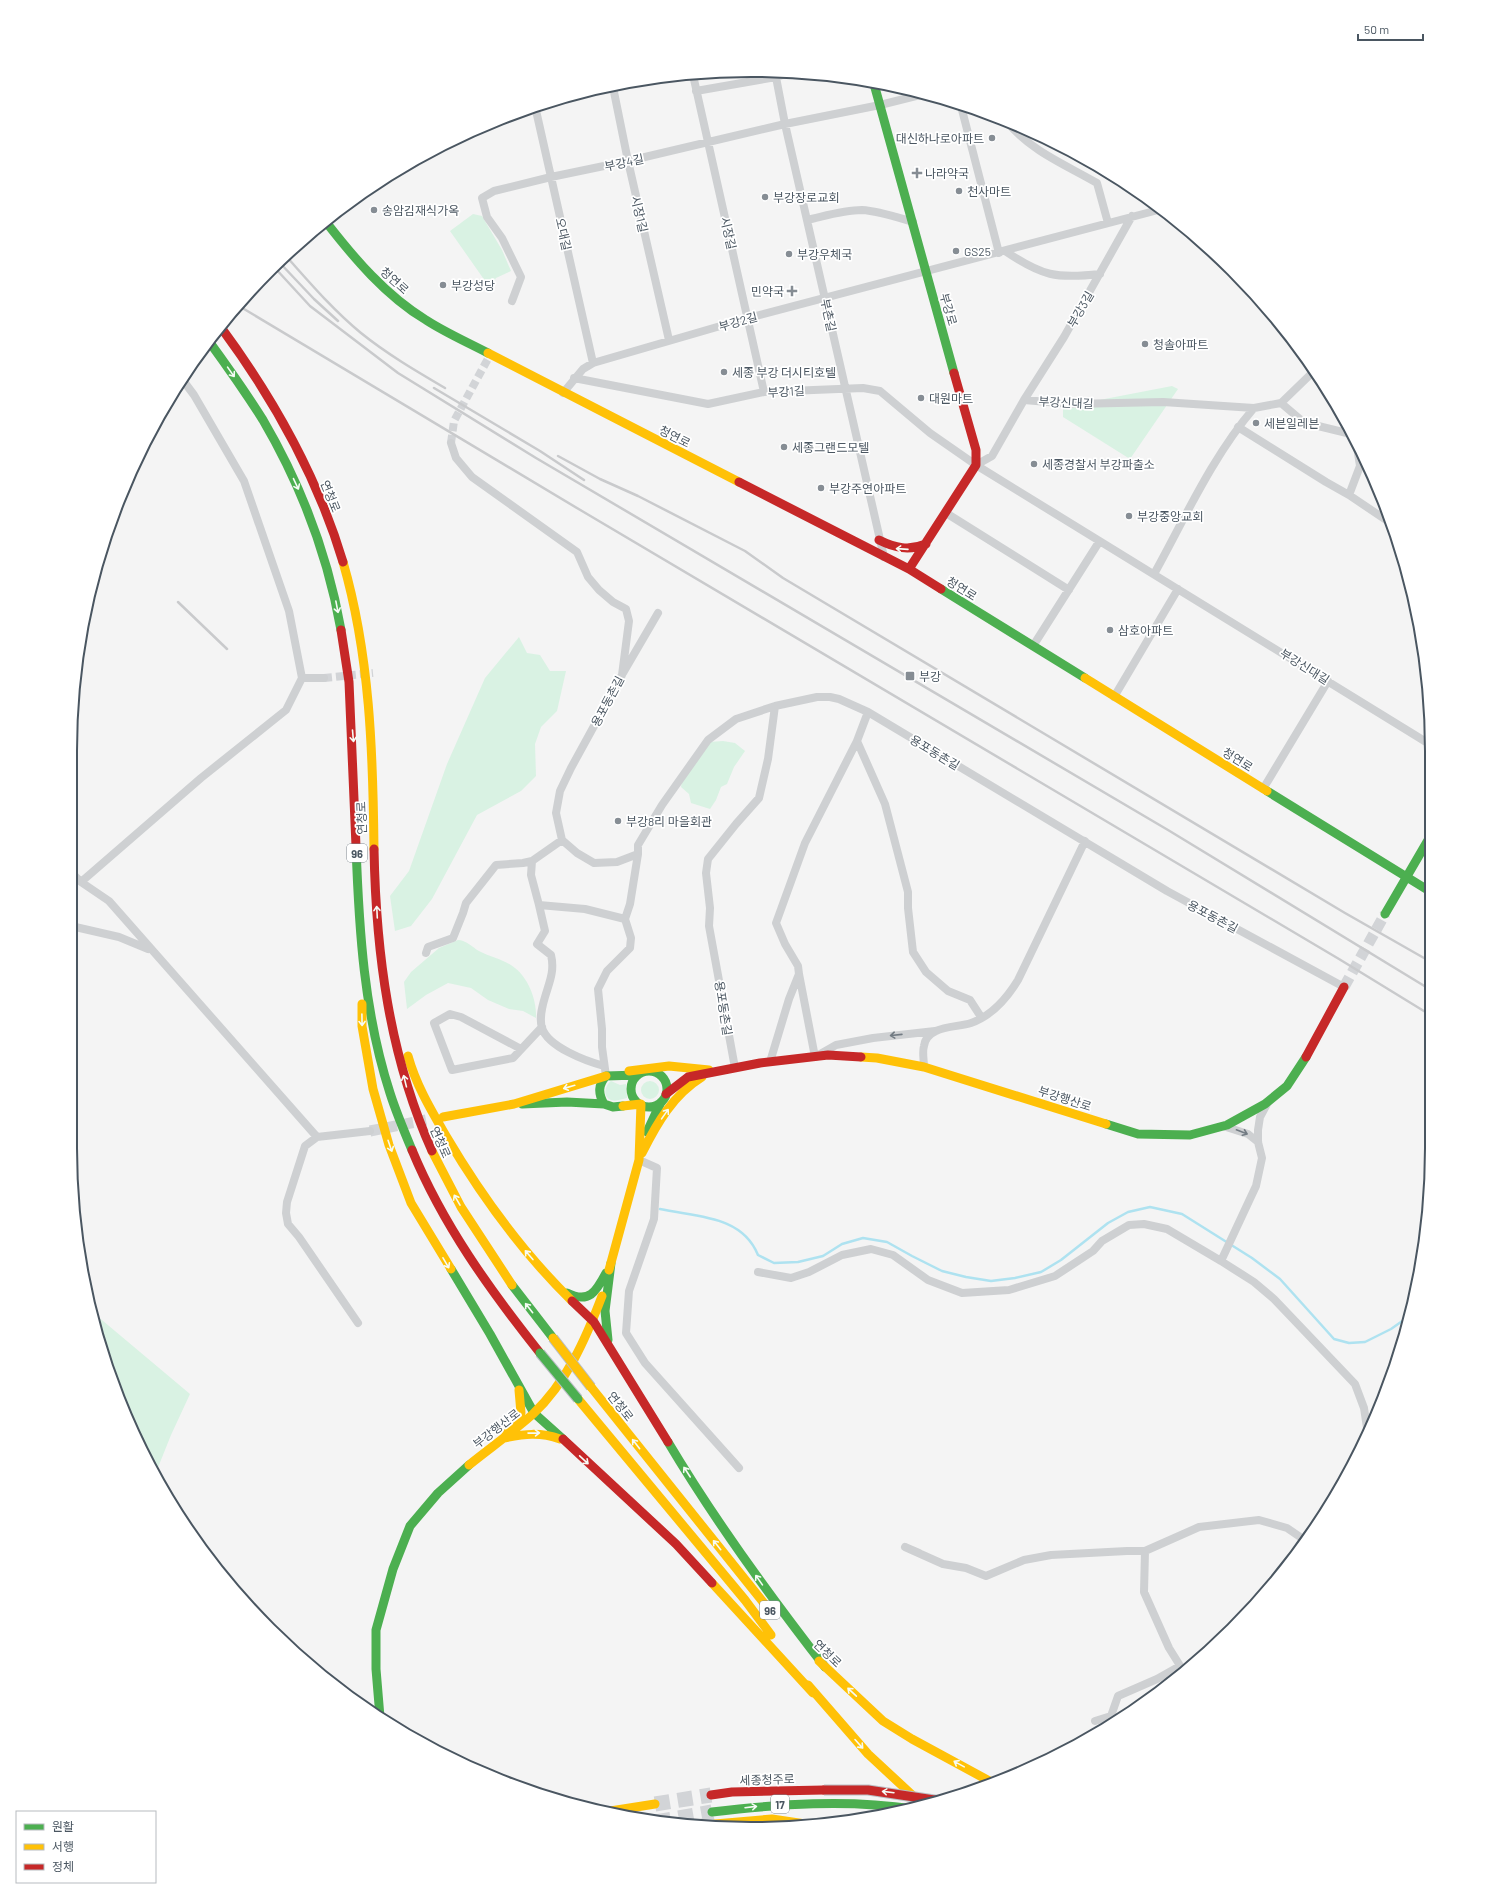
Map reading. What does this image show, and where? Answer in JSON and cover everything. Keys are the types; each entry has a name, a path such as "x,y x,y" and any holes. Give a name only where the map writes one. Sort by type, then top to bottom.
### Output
{"main road":[{"name":"부강로","path":"875,89 976,450 976,465"},
{"name":"청연로","path":"329,226 353,257 393,296 425,320 563,393 909,569 1425,888"},
{"name":"연청로","path":"224,331 259,381 288,428 314,484 333,534 352,596 362,656 371,746 377,929 381,963 392,1025 406,1087 428,1143 448,1186 478,1236 519,1295 782,1625 883,1721 912,1739 986,1779"},
{"name":"연청로","path":"212,346 243,389 270,432 298,488 317,538 335,597 347,659 353,740 360,939 373,1025 387,1083 411,1150 431,1194 462,1247 501,1304 745,1600 813,1693 868,1754 918,1801"},
{"path":"909,569 976,465"},
{"path":"879,540 894,548 904,549 917,549 926,544"},
{"path":"1385,914 1425,845"},
{"path":"377,929 412,1070 429,1106 461,1161 506,1228 562,1290 594,1322 612,1354 741,1554 777,1605 825,1667"},
{"path":"360,939 362,1026 373,1089 389,1145 412,1203 518,1383 534,1413 676,1544 813,1693"},
{"name":"부강행산로","path":"713,1071 815,1057 828,1056 877,1058 924,1067 1138,1134 1190,1135 1223,1126 1270,1101 1287,1086 1309,1052 1344,987"},
{"path":"443,1117 514,1104 606,1076 648,1067 687,1066 713,1071"},
{"path":"604,1104 598,1090 601,1082 606,1076 638,1074 648,1071 658,1073 713,1071"},
{"path":"639,1156 661,1102 666,1094 688,1077 713,1071"},
{"path":"639,1156 681,1092 692,1083 713,1071"},
{"path":"658,1073 665,1080 667,1089 666,1094"},
{"path":"638,1074 632,1083 632,1093 637,1102 641,1104"},
{"name":"부강행산로","path":"514,1104 567,1102 604,1104 613,1107 641,1104 651,1106 661,1102"},
{"name":"부강행산로","path":"379,1710 376,1669 376,1630 403,1541 410,1526 438,1493 462,1471 534,1413 556,1388 576,1358 594,1322 639,1156 641,1104"},
{"name":"부강행산로","path":"620,1106 631,1109 637,1118 639,1156"},
{"path":"562,1290 574,1298 583,1298 594,1294 611,1263"},
{"path":"611,1263 605,1306 605,1330 612,1354"},
{"path":"504,1438 521,1413 518,1383"},
{"path":"504,1438 539,1433 563,1441"},
{"name":"세종청주로","path":"711,1796 732,1792 824,1790 874,1791 926,1799"},
{"name":"세종청주로","path":"712,1812 782,1804 848,1802 897,1805"},
{"path":"622,1809 655,1804"},
{"path":"741,1822 772,1819 787,1821"}],"street":[{"path":"696,91 760,77"},
{"name":"부촌길","path":"776,78 784,124 826,297 845,388 884,557"},
{"name":"시장길","path":"694,79 764,392"},
{"name":"시장1길","path":"614,91 628,161 669,340"},
{"path":"880,105 913,97"},
{"name":"부강4길","path":"512,301 521,277 502,238 487,217 482,198 494,191 784,124 880,105"},
{"path":"962,111 1002,252 1033,269 1053,275 1072,277 1100,274"},
{"name":"오대길","path":"536,112 593,363"},
{"path":"1013,130 1018,136 1029,144 1097,183 1108,223"},
{"path":"807,220 862,210 881,213 913,222"},
{"path":"926,271 1154,211"},
{"name":"부강3길","path":"1024,400 1064,337 1132,216"},
{"name":"부강2길","path":"563,393 583,369 593,363 748,318 926,271"},
{"path":"1310,375 1281,403 1301,420 1314,425 1344,432"},
{"name":"부강1길","path":"574,378 708,404 764,392 845,388 863,388 880,391 930,433 976,465"},
{"path":"81,882 201,778 286,710 302,678 289,611 244,481 194,394 186,384"},
{"name":"부강신대길","path":"1281,403 1254,408 1163,402 1072,404 1024,400 992,456 976,465 1425,741"},
{"path":"1154,574 1204,483 1238,427 1254,408"},
{"path":"1238,427 1349,495 1383,518"},
{"name":"용포동촌길","path":"451,443 456,458 472,477 577,552 588,576 599,590 613,602 626,609 629,621 622,675 582,746 560,791 556,813 562,840"},
{"path":"1349,495 1361,466"},
{"path":"946,513 1068,590"},
{"path":"1033,646 1099,542"},
{"path":"1114,697 1178,588"},
{"path":"622,675 658,613"},
{"path":"302,678 324,678"},
{"path":"1263,789 1328,681"},
{"name":"용포동촌길","path":"625,919 630,904 638,854 638,845 662,805 708,740 736,719 775,706 816,697 830,697 839,699 868,712 1167,891 1344,987"},
{"name":"용포동촌길","path":"735,1068 709,926 710,908 706,874 708,859 759,798 768,760 775,706"},
{"path":"868,712 857,741 805,843 776,923 785,944 798,966 815,1057 836,1045 872,1038 935,1031 971,1023 990,1012 1008,996 1015,986 1085,841"},
{"path":"857,741 885,804 908,892 912,952 926,972 934,980 948,991 970,1000 981,1017"},
{"path":"426,954 428,947 439,945 452,938 464,913 466,903 496,865 532,861 562,840 577,853 594,863 617,862 638,854"},
{"path":"532,861 531,875 545,931 537,944 551,955 553,961 553,976 543,1004 541,1015 542,1028 545,1035 565,1050 585,1060 604,1066"},
{"path":"77,878 109,901 317,1137"},
{"path":"539,906 585,909 625,919 631,938 630,948 607,971 598,989 606,1076"},
{"path":"77,927 119,937 151,950"},
{"path":"770,1062 789,999 799,974"},
{"path":"521,1049 461,1017 450,1014 434,1023 452,1070 513,1058 542,1028"},
{"path":"924,1067 924,1044 935,1031"},
{"path":"1222,1259 1256,1186 1262,1158 1258,1142 1260,1117 1270,1101"},
{"path":"1223,1126 1248,1134 1258,1142"},
{"path":"358,1323 299,1237 288,1224 287,1202 305,1146 317,1137 370,1131"},
{"path":"639,1156 657,1168 654,1219 629,1291 626,1333 645,1363 739,1468"},
{"path":"758,1272 791,1278 809,1272 842,1254 871,1249 893,1255 928,1280 962,1293 1008,1290 1055,1276 1093,1251 1102,1241 1129,1225 1144,1224 1167,1229 1222,1259 1254,1282 1274,1299 1355,1384 1364,1408 1366,1422"},
{"path":"918,1553 905,1547 943,1564 966,1568 986,1576 1024,1560 1051,1555 1145,1551 1199,1527 1259,1520 1287,1528 1300,1537"},
{"path":"1145,1551 1144,1592 1169,1648 1181,1667"},
{"path":"1113,1716 1118,1696 1173,1673"},
{"path":"1095,1721 1107,1720"}],"green space":[{"path":"473,214 482,216 502,250 511,271 496,278 490,288 450,231"},
{"path":"1172,386 1178,389 1130,459 1063,417 1063,407"},
{"path":"519,637 527,653 540,655 550,671 566,671 557,711 541,727 535,744 536,776 521,791 477,815 432,899 411,926 395,931 390,896 409,871 447,764 485,678"},
{"path":"723,741 735,743 745,751 734,767 727,784 721,787 716,800 710,809 691,803 689,794 681,787 682,780 709,742"},
{"path":"458,940 464,941 479,951 507,963 520,973 531,991 535,1005 536,1018 523,1011 509,1009 488,1000 471,988 448,983 426,995 407,1009 404,982 411,972 439,948"},
{"path":"611,1081 620,1085 626,1084 627,1098 615,1101 606,1096 605,1091"},
{"path":"646,1081 654,1081 659,1086 657,1097 654,1099 646,1099 641,1094 641,1086"},
{"path":"99,1318 190,1394 158,1467 128,1406 113,1365"}],"waterway":[{"path":"660,1209 716,1220 729,1225 741,1232 751,1242 758,1255 774,1263 798,1262 823,1256 842,1244 863,1238 887,1242 942,1271 991,1281 1015,1278 1041,1272 1061,1260 1108,1223 1128,1212 1150,1207 1182,1214 1252,1258 1280,1279 1334,1339 1349,1343 1365,1342 1391,1329 1402,1321"}],"tunnel":[{"path":"451,443 454,421 490,355"},
{"path":"324,678 373,673"},
{"path":"1344,987 1385,914"},
{"path":"370,1131 426,1120"},
{"path":"655,1804 711,1795"},
{"path":"679,1818 712,1812"}],"railway":[{"path":"289,260 312,286 361,333 391,355 445,388"},
{"path":"283,266 314,299 338,321"},
{"path":"278,271 310,306 398,373 536,458 1168,830 1425,986"},
{"path":"243,308 1339,959 1425,1012"},
{"path":"434,388 540,451 584,480"},
{"path":"558,456 600,479 638,496 745,551 783,578 1345,913 1425,959"},
{"path":"178,602 227,649"}],"traffic: fast":[{"path":"875,89 954,373"},
{"path":"329,226 359,262 397,300 434,325 488,353"},
{"path":"212,346 263,420 301,495 321,548 329,575 341,630"},
{"path":"941,589 1085,678"},
{"path":"1267,791 1425,888"},
{"path":"1385,914 1425,845"},
{"path":"356,846 361,940 364,971 374,1032 390,1093 412,1150"},
{"path":"1106,1124 1138,1134 1190,1135 1227,1125 1265,1104 1287,1086 1306,1057"},
{"path":"649,1071 662,1076 667,1089 662,1102 649,1107 636,1102 631,1089 636,1076 649,1071"},
{"path":"623,1106 613,1107 604,1104 600,1093 601,1083 606,1076 638,1075"},
{"path":"522,1104 567,1102 604,1104"},
{"path":"647,1132 661,1102"},
{"path":"608,1340 605,1311 611,1263"},
{"path":"451,1269 490,1334 534,1413 563,1439"},
{"path":"567,1293 575,1296 586,1297 595,1291 606,1273"},
{"path":"512,1285 553,1338"},
{"path":"540,1353 578,1399"},
{"path":"668,1442 704,1500 743,1557 783,1613 825,1667"},
{"path":"379,1710 376,1669 376,1630 393,1569 410,1526 438,1493 469,1465"},
{"path":"712,1812 788,1805 838,1803 893,1806"}],"traffic: slow":[{"path":"488,353 739,482"},
{"path":"343,562 359,633 368,704 373,777 374,849"},
{"path":"1085,678 1267,791"},
{"path":"362,1004 362,1026 373,1089 389,1145 411,1203 451,1269"},
{"path":"408,1056 415,1077 429,1107 488,1202 519,1243 553,1282 572,1301"},
{"path":"861,1057 877,1058 924,1067 1106,1124"},
{"path":"629,1071 669,1066 709,1070"},
{"path":"443,1117 514,1104 606,1076"},
{"path":"642,1153 660,1121 674,1101 682,1092 702,1077"},
{"path":"609,1270 639,1160 641,1104 623,1106"},
{"path":"432,1151 461,1207 512,1285"},
{"path":"469,1465 533,1414 556,1388 574,1359 602,1296"},
{"path":"553,1338 591,1387"},
{"path":"591,1387 767,1607"},
{"path":"504,1438 521,1413 519,1390"},
{"path":"578,1399 745,1600 771,1635"},
{"path":"504,1438 532,1434 546,1435 560,1439"},
{"path":"712,1583 813,1693"},
{"path":"819,1661 883,1721 912,1739 986,1779"},
{"path":"808,1685 868,1754 918,1801"},
{"path":"622,1809 655,1804"},
{"path":"741,1822 772,1819 787,1821"}],"traffic: jam":[{"path":"224,331 276,410 307,468 343,562"},
{"path":"909,569 976,465 976,450 954,373"},
{"path":"739,482 909,569 941,589"},
{"path":"879,540 902,548 926,544"},
{"path":"341,630 349,682 356,846"},
{"path":"374,849 375,888 382,965 395,1041 417,1115 432,1151"},
{"path":"1306,1057 1344,987"},
{"path":"666,1094 688,1077 760,1063 828,1055 861,1057"},
{"path":"412,1150 424,1178 453,1231 503,1305 540,1353"},
{"path":"572,1301 594,1322 668,1442"},
{"path":"563,1439 676,1544 712,1583"},
{"path":"711,1795 732,1792 824,1790"},
{"path":"824,1790 868,1790 926,1799"}],"place":[{"name":"대신하나로아파트","path":"992,138"},
{"name":"나라약국","path":"917,173"},
{"name":"천사마트","path":"959,191"},
{"name":"부강장로교회","path":"765,197"},
{"name":"송암김재식가옥","path":"374,210"},
{"name":"GS25","path":"956,251"},
{"name":"부강우체국","path":"789,254"},
{"name":"부강성당","path":"443,285"},
{"name":"민약국","path":"792,291"},
{"name":"청솔아파트","path":"1145,344"},
{"name":"세종 부강 더시티호텔","path":"724,372"},
{"name":"대원마트","path":"921,398"},
{"name":"세븐일레븐","path":"1256,423"},
{"name":"세종그랜드모텔","path":"784,447"},
{"name":"세종경찰서 부강파출소","path":"1034,464"},
{"name":"부강주연아파트","path":"821,488"},
{"name":"부강중앙교회","path":"1129,516"},
{"name":"삼호아파트","path":"1110,630"},
{"name":"부강","path":"910,676"},
{"name":"부강8리 마을회관","path":"618,821"}]}
